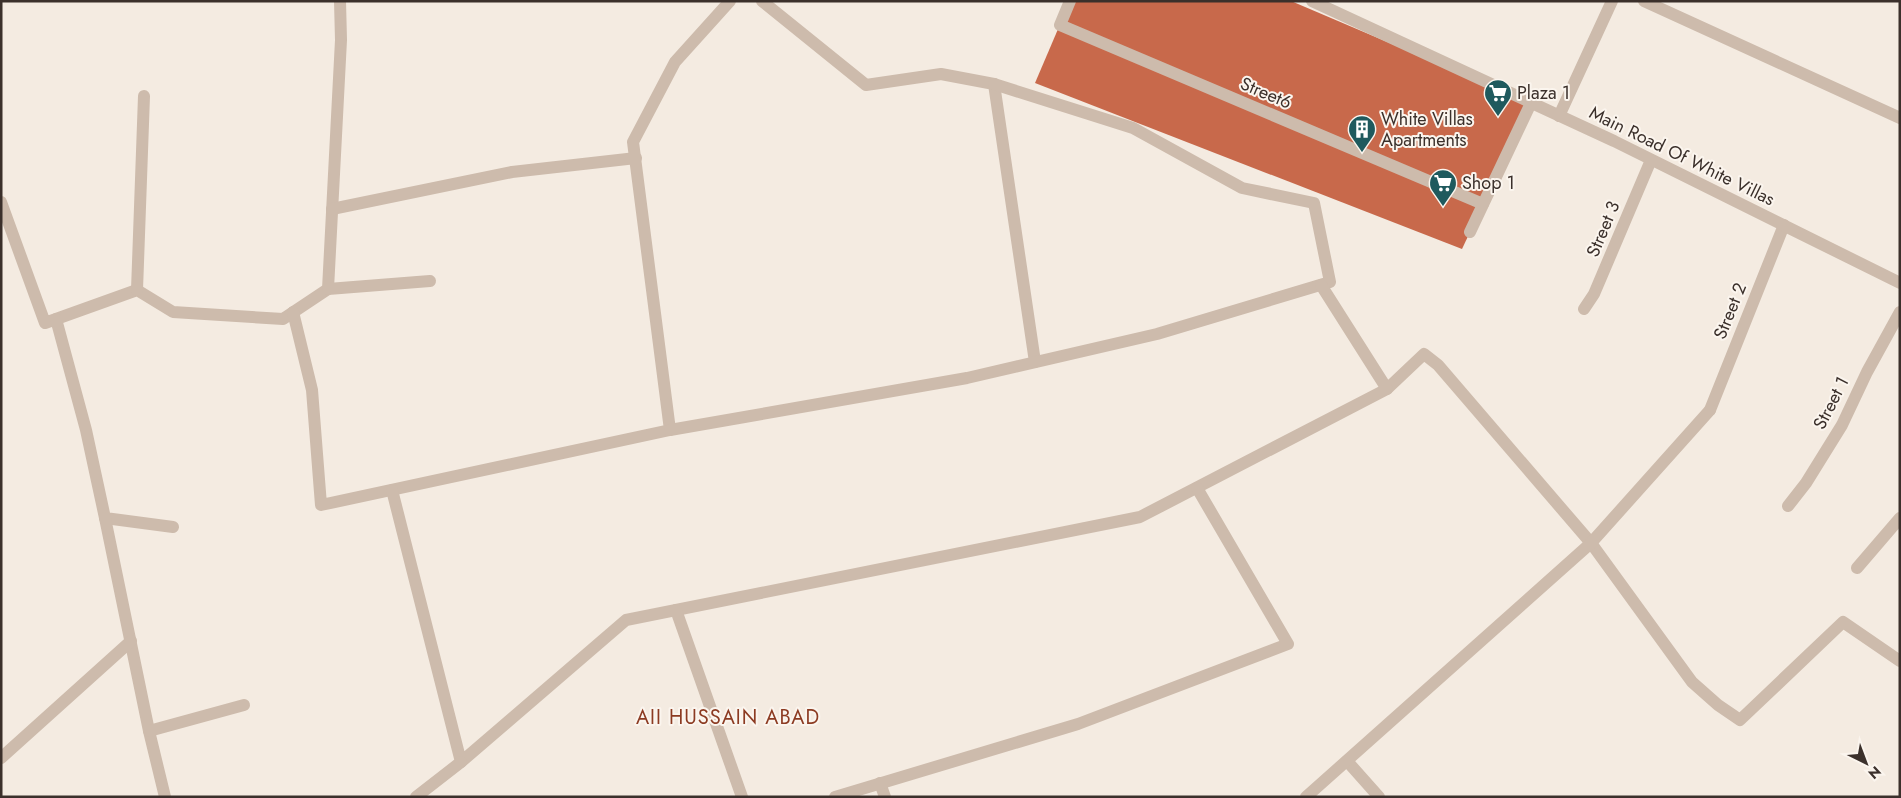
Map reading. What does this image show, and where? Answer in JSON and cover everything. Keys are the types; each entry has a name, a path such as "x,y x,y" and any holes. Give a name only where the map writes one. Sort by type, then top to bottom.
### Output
{"street":[{"path":"328,289 341,40 340,1"},
{"path":"670,430 633,142 675,62 730,1"},
{"path":"293,312 312,390 322,505 670,430 967,378 1157,334 1330,282 1314,203 1242,188 1132,128 994,84 941,74 866,85 762,1"},
{"name":"Street6","path":"1070,1 1060,25 1484,204"},
{"name":"Main Road Of White Villas","path":"1312,1 1651,160 1900,283"},
{"path":"1559,116 1612,1"},
{"path":"1644,1 1900,118"},
{"path":"994,84 1034,362"},
{"path":"137,290 144,96"},
{"path":"1470,232 1531,103"},
{"path":"332,209 512,172 636,158"},
{"name":"Street 3","path":"1584,309 1594,294 1651,160"},
{"path":"1,202 46,323 137,290"},
{"name":"Street 2","path":"1591,543 1710,410 1784,225"},
{"path":"137,290 173,312 283,319 328,289 430,281"},
{"path":"1321,285 1387,389"},
{"name":"Street 1","path":"1788,506 1806,483 1842,425 1867,372 1900,312"},
{"path":"56,318 86,430 149,730 165,797"},
{"path":"416,797 461,762 626,620 1140,517 1387,389 1424,354 1438,365 1591,543 1692,682 1718,706 1740,720 1843,622 1900,661"},
{"path":"835,797 1078,724 1288,644 1197,488"},
{"path":"392,490 461,762"},
{"path":"106,518 173,527"},
{"path":"1856,568 1900,518"},
{"path":"1306,797 1591,543"},
{"path":"676,610 742,797"},
{"path":"1,758 131,642"},
{"path":"149,730 244,705"},
{"path":"1347,761 1379,797"},
{"path":"880,783 885,797"}],"building":[{"name":"White Villas Apartments","path":"1070,1 1291,1 1531,103 1462,249 1035,83"}],"place":[{"name":"Plaza 1","path":"1498,117"},
{"name":"White Villas Apartments","path":"1362,153"},
{"name":"Shop 1","path":"1443,207"}],"district":[{"name":"AII HUSSAIN ABAD","path":"728,717"}]}
